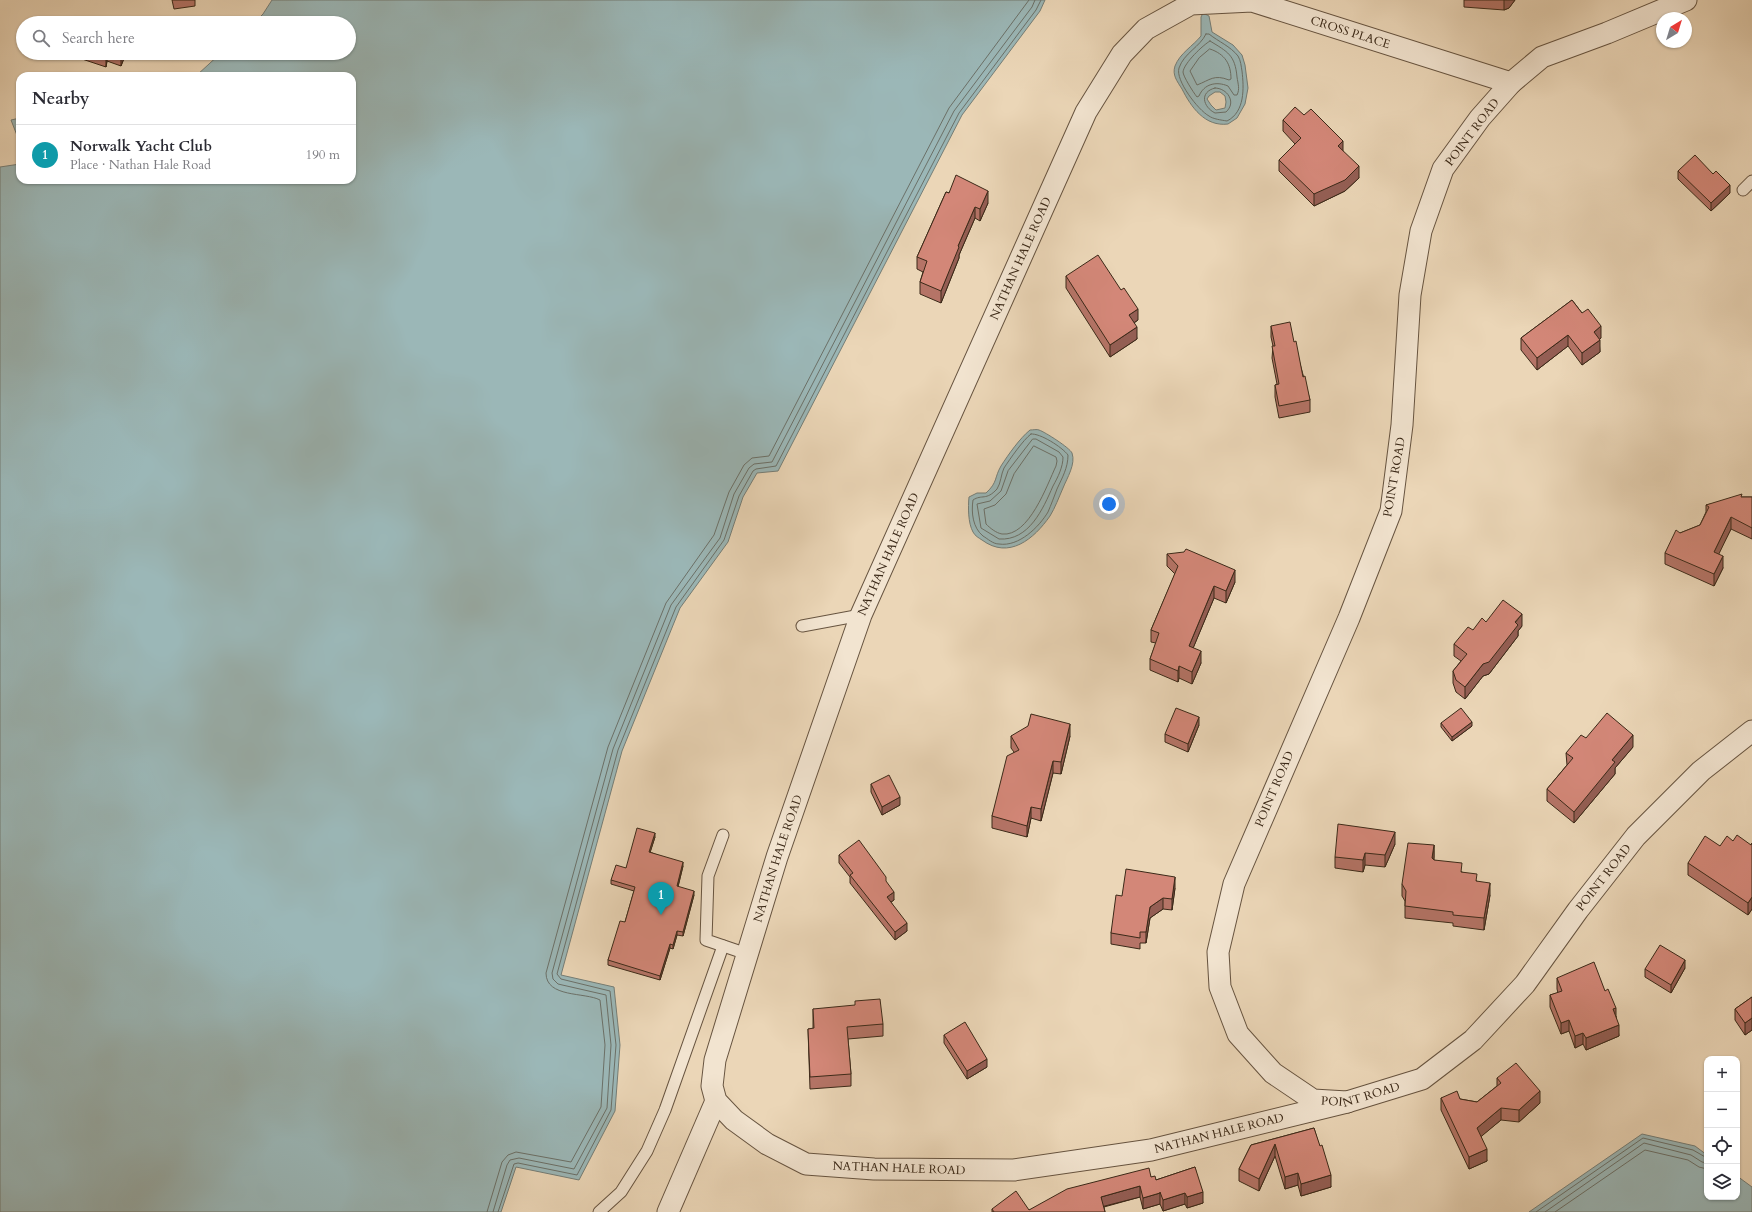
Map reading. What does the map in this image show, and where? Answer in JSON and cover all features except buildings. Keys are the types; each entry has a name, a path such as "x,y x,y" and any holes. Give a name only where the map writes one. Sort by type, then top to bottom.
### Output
{"street":[{"name":"POINT ROAD","path":"1686,0 1607,33 1542,57 1511,83 1480,118 1444,170 1421,231 1410,294 1402,425 1391,511 1349,618 1234,884 1218,952 1220,987 1238,1034 1273,1073 1313,1100 1347,1102 1422,1079 1472,1040 1525,984 1578,910 1636,836 1701,772 1752,731"},
{"name":"CROSS PLACE","path":"1146,29 1191,4 1252,1 1511,83"},
{"name":"NATHAN HALE ROAD","path":"1146,29 1122,54 1086,112 862,615 777,857 715,1060 712,1086 716,1101 734,1120 767,1144 806,1164 874,1169 1006,1170 1151,1150 1347,1102"},
{"path":"668,1212 716,1101"}],"lane":[{"path":"1743,190 1752,181"},
{"path":"802,626 862,615"},
{"path":"723,835 708,876 706,940 747,954"},
{"path":"599,1212 621,1192 647,1151 665,1110 723,946"}],"water":[{"path":"272,0 1045,0 1040,11 962,115 778,471 757,473 743,497 728,542 680,608 622,751 561,975 614,987 620,1045 615,1111 579,1180 516,1167 501,1212 0,1212 0,167 16,165 16,184 356,184 356,72 200,72 213,60 356,60 356,16 261,16"},
{"path":"1203,13 1209,16 1212,32 1233,45 1242,55 1245,65 1248,88 1245,104 1237,118 1228,124 1212,122 1194,109 1175,75 1174,69 1177,61 1183,53 1201,36 1201,17","holes":["1215,92 1220,92 1225,96 1225,108 1216,110 1207,99"]},
{"path":"16,119 16,133 11,120"},
{"path":"1030,430 1042,431 1057,440 1072,453 1073,462 1052,513 1044,524 1029,539 1020,544 1002,548 992,546 978,538 971,528 969,520 969,497 977,493 986,493 990,489 1007,457 1018,442"},
{"path":"1642,1134 1695,1146 1704,1153 1704,1200 1740,1200 1740,1178 1752,1187 1752,1212 1529,1212"}],"place":[{"name":"Norwalk Yacht Club","path":"661,915"}]}
